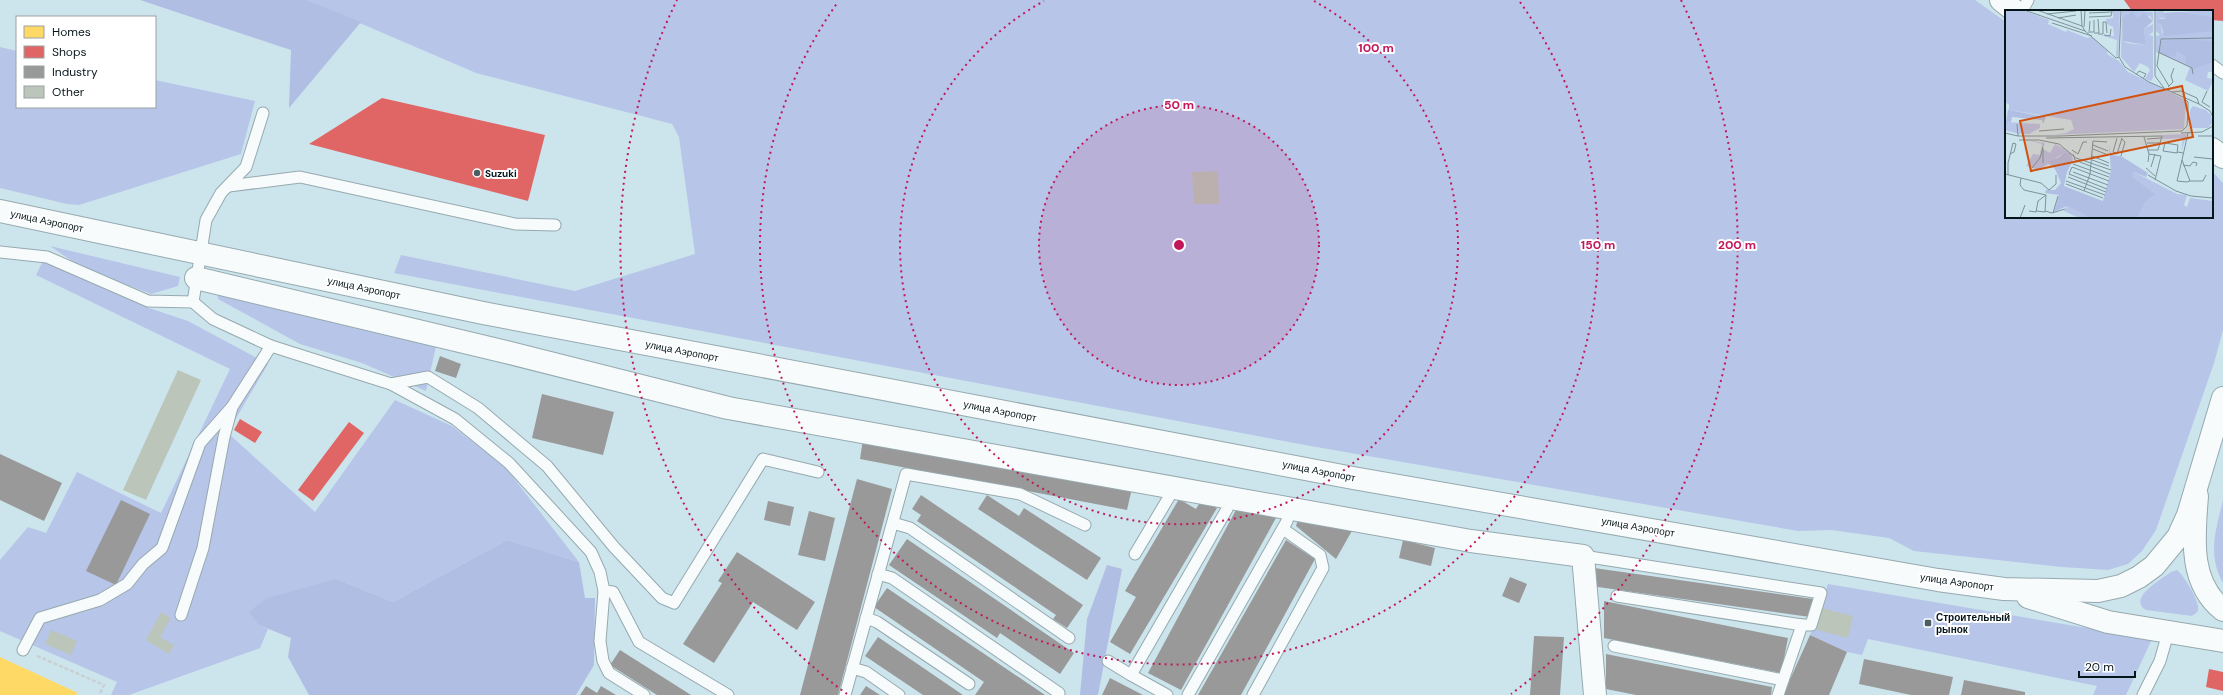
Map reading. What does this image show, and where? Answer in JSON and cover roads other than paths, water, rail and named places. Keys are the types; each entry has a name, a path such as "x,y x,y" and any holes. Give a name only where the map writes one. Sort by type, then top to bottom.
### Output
{"main road":[{"path":"2001,0 2014,10"},
{"name":"улица Аэропорт","path":"0,211 490,315 1353,478 1923,577 2004,589"},
{"path":"196,278 506,352 728,408 1472,541 1583,556 1595,695"},
{"path":"2004,589 2098,591 2121,586 2139,577 2154,566 2178,537 2198,484 2223,398"},
{"path":"2198,484 2195,562 2202,585 2216,604 2223,610"},
{"path":"2004,589 2108,622 2223,641"}],"lane":[{"path":"2023,10 2028,0"},
{"path":"2213,66 2223,73"},
{"path":"192,302 206,220 221,193 246,167 263,113"},
{"path":"229,186 300,177 515,224 555,226"},
{"path":"0,252 47,257 148,301 192,302 213,319 270,346 391,384 455,419 509,463 591,552 600,572 604,591 600,641 603,661 609,673 644,695"},
{"path":"23,650 40,618 100,600 127,584 143,564 162,548 200,443 232,407 270,346"},
{"path":"391,384 428,377 478,408 547,466 614,547 662,598 674,603 763,459 818,472"},
{"path":"181,615 203,548 224,437 232,407"},
{"path":"845,695 906,474 1020,494 1085,525"},
{"path":"1135,554 1169,497 1170,486"},
{"path":"1131,675 1227,509 1229,497"},
{"path":"1188,695 1287,522 1290,508"},
{"path":"893,523 910,528 1069,638"},
{"path":"1253,695 1323,568 1320,555 1283,528"},
{"path":"1583,556 1821,593 1811,624 1802,625 1617,596"},
{"path":"878,574 892,578 1059,693"},
{"path":"604,591 613,592 639,642 728,695"},
{"path":"866,618 877,622 969,684"},
{"path":"1778,695 1802,625"},
{"path":"2143,695 2160,661 2168,633"},
{"path":"1614,646 1783,680"},
{"path":"1108,661 1167,695"},
{"path":"852,668 866,672 899,695"}],"place":[{"name":"Suzuki","path":"477,173"},
{"name":"Строительный рынок","path":"1928,623"}]}
